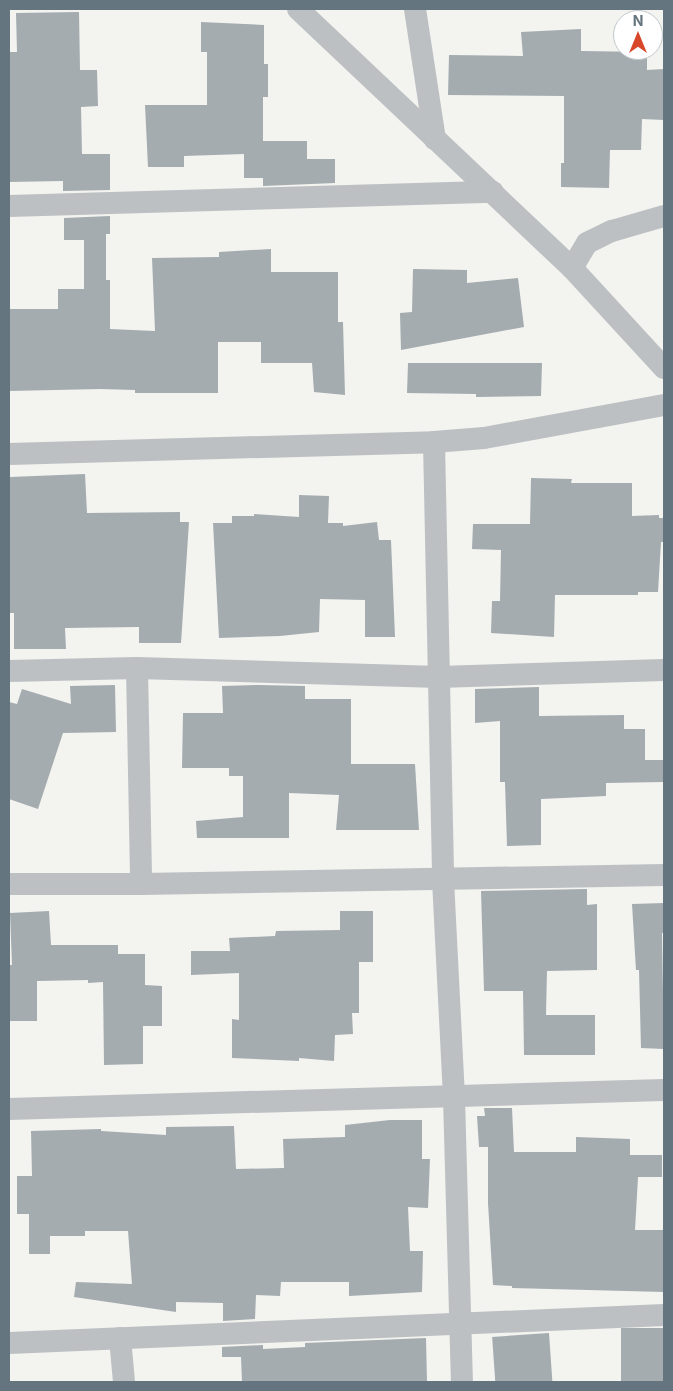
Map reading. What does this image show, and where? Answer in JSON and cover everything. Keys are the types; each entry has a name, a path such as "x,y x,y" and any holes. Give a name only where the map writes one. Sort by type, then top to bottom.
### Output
{"street":[{"path":"298,9 572,268 664,368"},
{"path":"415,9 435,139"},
{"path":"9,206 493,192"},
{"path":"572,268 587,243 612,231 664,216"},
{"path":"9,454 434,442 484,438 664,405"},
{"path":"434,442 443,880 454,1098 462,1382"},
{"path":"137,668 141,884"},
{"path":"9,671 137,668 439,677 664,670"},
{"path":"9,884 443,880 664,875"},
{"path":"9,1109 454,1098 664,1090"},
{"path":"9,1343 664,1315"},
{"path":"120,1338 124,1382"}],"building":[{"path":"79,12 80,70 97,70 98,106 81,107 82,154 110,154 110,190 63,191 63,181 9,182 9,52 17,52 16,13"},
{"path":"201,22 264,25 264,64 268,64 268,97 263,97 263,141 307,141 307,159 335,159 335,183 263,186 263,178 244,178 244,154 184,156 184,167 148,167 145,105 207,105 207,52 201,52"},
{"path":"581,29 581,51 613,51 613,60 647,60 647,70 664,69 664,120 642,119 641,150 610,150 609,188 561,187 561,163 564,163 564,96 448,95 449,55 523,56 521,32"},
{"path":"110,216 110,234 106,234 106,280 110,280 110,329 155,331 152,258 219,257 219,252 271,249 271,272 338,272 338,322 343,322 345,395 314,392 312,363 261,363 261,342 218,342 218,393 135,393 135,390 100,389 9,391 9,309 58,309 58,289 84,289 84,240 64,240 64,218"},
{"path":"413,269 467,270 467,283 518,278 524,327 401,350 400,313 412,312"},
{"path":"408,363 542,363 541,396 476,397 476,394 407,393"},
{"path":"85,474 87,513 180,512 180,522 189,522 181,643 139,643 139,627 65,628 66,649 14,649 14,613 9,613 10,477"},
{"path":"531,478 572,479 571,483 632,483 632,516 659,515 659,518 664,518 664,542 661,542 658,592 638,592 638,595 555,595 554,637 491,633 492,601 500,601 501,550 472,549 473,524 530,524"},
{"path":"299,495 329,496 328,523 343,523 343,526 377,522 379,540 391,540 395,637 365,637 365,600 320,599 319,632 280,636 219,638 213,523 232,523 232,516 254,516 254,514 299,517"},
{"path":"115,685 116,732 63,733 38,809 9,799 9,702 17,704 22,689 71,704 70,686"},
{"path":"222,686 305,686 305,699 351,699 351,764 415,764 419,830 336,830 339,795 289,793 289,838 197,838 196,821 243,817 243,776 229,776 229,768 182,768 183,713 223,713"},
{"path":"539,687 539,716 624,715 624,729 645,729 645,760 663,760 663,782 606,783 606,796 541,799 541,845 507,846 505,782 500,782 500,721 475,723 475,689"},
{"path":"587,889 587,905 597,904 597,970 547,971 546,1015 595,1015 595,1055 524,1055 523,991 484,991 481,891"},
{"path":"664,903 664,933 662,933 664,1049 641,1048 639,970 636,970 632,904"},
{"path":"49,911 51,945 118,945 118,954 145,954 145,985 162,986 162,1026 143,1026 143,1064 104,1065 103,982 88,983 88,980 37,981 37,1021 9,1021 9,965 12,965 10,913"},
{"path":"340,911 373,911 373,962 359,962 359,1013 352,1013 353,1034 335,1035 334,1061 299,1058 299,1061 232,1058 232,1019 239,1020 239,973 191,975 191,951 230,951 229,938 275,936 276,931 340,930"},
{"path":"484,1108 512,1108 514,1152 576,1152 576,1137 630,1139 630,1155 662,1155 662,1177 638,1177 635,1230 664,1230 664,1292 512,1288 512,1286 493,1285 488,1203 488,1147 479,1147 477,1116 485,1116"},
{"path":"390,1120 422,1120 422,1159 430,1159 428,1208 408,1207 410,1251 423,1251 422,1292 349,1296 349,1282 281,1282 280,1296 256,1295 255,1319 223,1321 223,1303 176,1302 176,1312 74,1297 76,1282 132,1284 128,1231 85,1231 85,1236 50,1236 50,1254 29,1254 29,1214 17,1214 17,1176 32,1176 31,1131 101,1129 101,1131 166,1135 166,1127 234,1126 236,1169 284,1168 283,1139 345,1137 345,1125"},
{"path":"621,1328 664,1328 664,1382 621,1382"},
{"path":"549,1333 552,1382 495,1382 492,1337"},
{"path":"426,1338 427,1382 242,1382 241,1357 222,1357 222,1347 263,1345 263,1349 305,1347 305,1343"}]}
